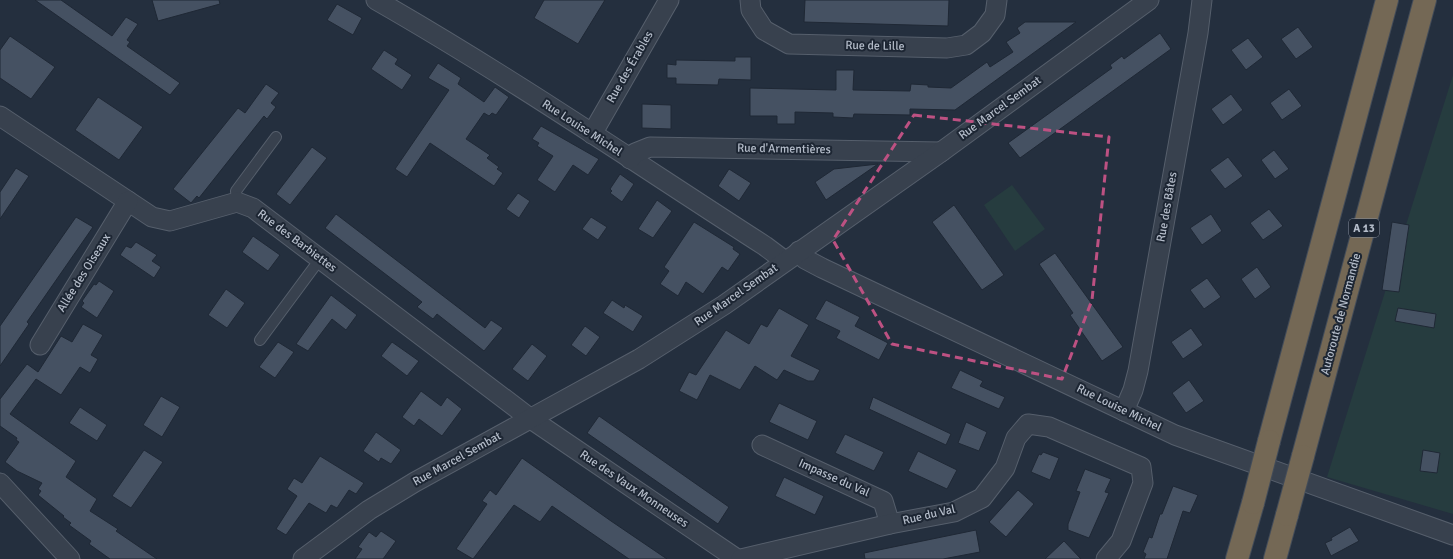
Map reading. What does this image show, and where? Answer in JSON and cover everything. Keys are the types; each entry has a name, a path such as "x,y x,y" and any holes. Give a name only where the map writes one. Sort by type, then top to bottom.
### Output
{"highway":[{"path":"1238,559 1387,0"},
{"name":"Autoroute de Normandie","path":"1275,559 1425,0"}],"street":[{"name":"Rue Louise Michel","path":"376,0 442,37 770,249 792,256 802,257 822,268 1175,435 1453,535"},
{"name":"Rue des Érables","path":"592,134 669,0"},
{"name":"Rue de Lille","path":"750,0 751,10 764,30 788,44 947,48 966,45 982,33 995,15 997,0"},
{"name":"Rue Marcel Sembat","path":"303,559 369,510 639,359 724,305 941,152 1149,0"},
{"name":"Rue des Bâtes","path":"1124,411 1133,390 1138,370 1195,49 1202,0"},
{"path":"0,116 152,217 170,221 237,202"},
{"name":"Rue d'Armentières","path":"630,159 635,153 650,147 941,152"},
{"name":"Allée des Oiseaux","path":"40,345 128,201"},
{"name":"Rue des Barbiettes","path":"237,202 253,208 531,419"},
{"name":"Rue des Vaux Monneuses","path":"531,419 737,559"},
{"name":"Rue du Val","path":"741,559 890,524 954,512 982,498 1005,468 1016,438 1028,424 1049,427 1141,467 1143,483 1121,541 1106,559"},
{"name":"Impasse du Val","path":"762,445 883,501 890,524"},
{"path":"0,483 70,559"}],"lane":[{"path":"237,202 236,191 276,137"},
{"path":"260,340 320,258"}],"highlighted area":[{"path":"914,115 1109,137 1092,300 1062,379 892,344 833,240"}],"green space":[{"path":"1453,75 1453,514 1327,477"},
{"path":"1012,185 1045,229 1015,251 984,205"}],"building":[{"path":"35,0 61,0 112,36 126,17 138,24 127,40 130,42 127,46 180,83 170,95"},
{"path":"152,0 219,0 220,4 158,21"},
{"path":"544,0 605,0 578,44 534,18"},
{"path":"805,0 949,0 948,26 804,22"},
{"path":"337,4 362,18 353,35 327,20"},
{"path":"1025,22 1076,22 955,110 910,109 910,115 854,114 853,118 833,117 833,113 795,112 795,124 777,124 777,116 750,116 750,88 836,90 836,70 854,70 853,90 910,91 911,84 928,85 928,87 951,88 987,62 990,67 1013,52 1006,42 1020,33 1017,28"},
{"path":"1298,27 1313,47 1296,59 1281,39"},
{"path":"1160,33 1171,49 1020,158 1008,143 1112,68 1110,65 1122,56 1124,59"},
{"path":"10,36 55,67 31,99 0,78 0,50"},
{"path":"1248,38 1263,57 1246,70 1231,50"},
{"path":"384,50 398,59 395,64 412,75 402,90 371,69"},
{"path":"735,57 751,57 751,80 719,79 718,85 676,84 676,78 667,78 667,64 676,65 676,60 735,61"},
{"path":"438,63 461,78 458,84 484,102 495,87 509,97 496,115 492,113 489,116 484,113 466,139 490,155 487,158 499,167 497,169 503,173 494,186 430,143 407,177 395,169 449,90 428,78"},
{"path":"266,84 279,93 271,103 276,107 267,119 264,116 199,198 197,196 191,203 173,189 238,108 245,113"},
{"path":"1289,89 1302,106 1282,120 1270,103"},
{"path":"1231,94 1243,110 1223,125 1211,109"},
{"path":"98,97 143,127 119,160 75,130"},
{"path":"642,104 671,105 671,129 642,128"},
{"path":"541,126 599,159 588,175 573,165 555,192 537,180 553,156 537,146 539,143 532,139"},
{"path":"312,147 327,158 290,205 276,194"},
{"path":"1274,150 1289,169 1275,179 1261,160"},
{"path":"1228,157 1243,176 1225,189 1210,170"},
{"path":"878,164 826,200 815,182 834,169"},
{"path":"16,168 29,176 0,219 0,192"},
{"path":"729,169 751,183 739,201 718,186"},
{"path":"620,174 634,184 622,202 610,193 612,191 610,189"},
{"path":"518,193 530,201 519,218 506,209"},
{"path":"657,200 672,211 653,238 638,229"},
{"path":"954,205 1004,275 982,290 932,222"},
{"path":"1269,209 1283,226 1263,240 1250,223"},
{"path":"336,214 485,328 491,320 503,328 484,351 437,314 433,319 417,307 422,302 325,228"},
{"path":"1211,214 1222,231 1202,245 1190,228"},
{"path":"76,217 93,227 27,322 29,324 0,366 0,326"},
{"path":"591,217 607,227 598,240 582,229"},
{"path":"694,222 734,247 733,249 740,254 728,271 722,267 703,294 686,282 678,296 660,284 669,271 664,267"},
{"path":"1392,222 1409,225 1399,292 1382,290"},
{"path":"253,236 280,255 268,271 242,252"},
{"path":"136,242 157,255 152,261 161,267 154,278 120,255 126,246 131,248"},
{"path":"1055,253 1123,347 1102,361 1070,315 1073,313 1039,264"},
{"path":"1257,267 1271,287 1255,299 1241,279"},
{"path":"1207,278 1221,297 1204,309 1190,290"},
{"path":"99,281 114,291 97,318 81,307 84,303 82,301 94,284 96,285"},
{"path":"226,289 245,303 227,328 208,315"},
{"path":"331,295 357,315 346,330 332,319 308,351 296,344"},
{"path":"612,300 624,308 625,305 643,316 633,332 603,313"},
{"path":"826,300 860,317 855,326 888,343 879,360 836,338 840,331 815,319"},
{"path":"779,308 809,325 791,356 820,370 814,381 808,381 784,370 777,380 755,366 740,390 710,375 697,400 679,391 689,372 696,375 726,330 749,344 761,324 767,327"},
{"path":"1398,308 1436,314 1434,328 1395,321"},
{"path":"83,324 103,335 91,355 98,359 90,373 80,367 61,395 36,379 10,414 76,461 66,477 97,499 90,511 118,529 116,531 157,559 110,559 89,544 91,541 69,525 71,523 63,517 64,516 38,495 41,491 38,489 42,483 17,471 5,462 19,442 16,440 17,438 0,426 0,399 27,364 38,372 61,336 72,342"},
{"path":"585,326 600,337 586,356 571,345"},
{"path":"1191,328 1203,345 1183,359 1171,342"},
{"path":"278,342 294,352 275,378 259,367"},
{"path":"392,342 419,361 407,376 381,356"},
{"path":"532,344 547,356 528,381 512,369"},
{"path":"960,370 983,381 980,386 1005,397 999,409 951,388"},
{"path":"1189,380 1204,401 1186,413 1172,393"},
{"path":"421,391 441,406 447,397 462,409 442,436 419,419 414,426 402,417"},
{"path":"161,396 180,407 162,437 143,425"},
{"path":"873,397 951,434 946,445 869,409"},
{"path":"779,403 817,421 808,440 769,422"},
{"path":"80,407 107,425 97,441 69,423"},
{"path":"599,416 729,507 718,524 587,433"},
{"path":"966,422 987,432 979,451 958,443"},
{"path":"376,432 401,450 391,464 381,458 379,462 363,451"},
{"path":"845,434 884,452 874,471 835,453"},
{"path":"144,450 163,462 131,508 112,496"},
{"path":"1423,450 1440,453 1437,473 1420,471"},
{"path":"918,451 957,470 947,489 908,471"},
{"path":"1043,452 1059,458 1050,480 1031,472 1039,454 1041,455"},
{"path":"320,456 364,483 356,494 349,490 337,508 331,505 326,513 309,503 286,535 276,529 297,496 287,489 294,478 302,483"},
{"path":"522,458 667,559 629,559 552,506 540,522 514,505 473,559 456,549 487,504 482,501 490,490 496,495"},
{"path":"1085,469 1111,479 1105,492 1109,493 1089,538 1068,530 1068,524 1080,492 1076,491"},
{"path":"784,477 824,496 815,515 775,496"},
{"path":"1173,486 1198,495 1190,513 1183,511 1167,559 1144,559 1146,554 1143,552 1149,537 1152,538 1160,514 1162,514"},
{"path":"1018,490 1034,504 1006,537 989,522"},
{"path":"1350,527 1359,541 1331,556 1325,543 1332,540 1331,538"},
{"path":"976,530 980,552 943,559 865,559 864,553"},
{"path":"381,531 396,541 383,559 355,559 362,549 358,547 369,532 376,537"},
{"path":"1064,541 1081,559 1045,559"}]}
